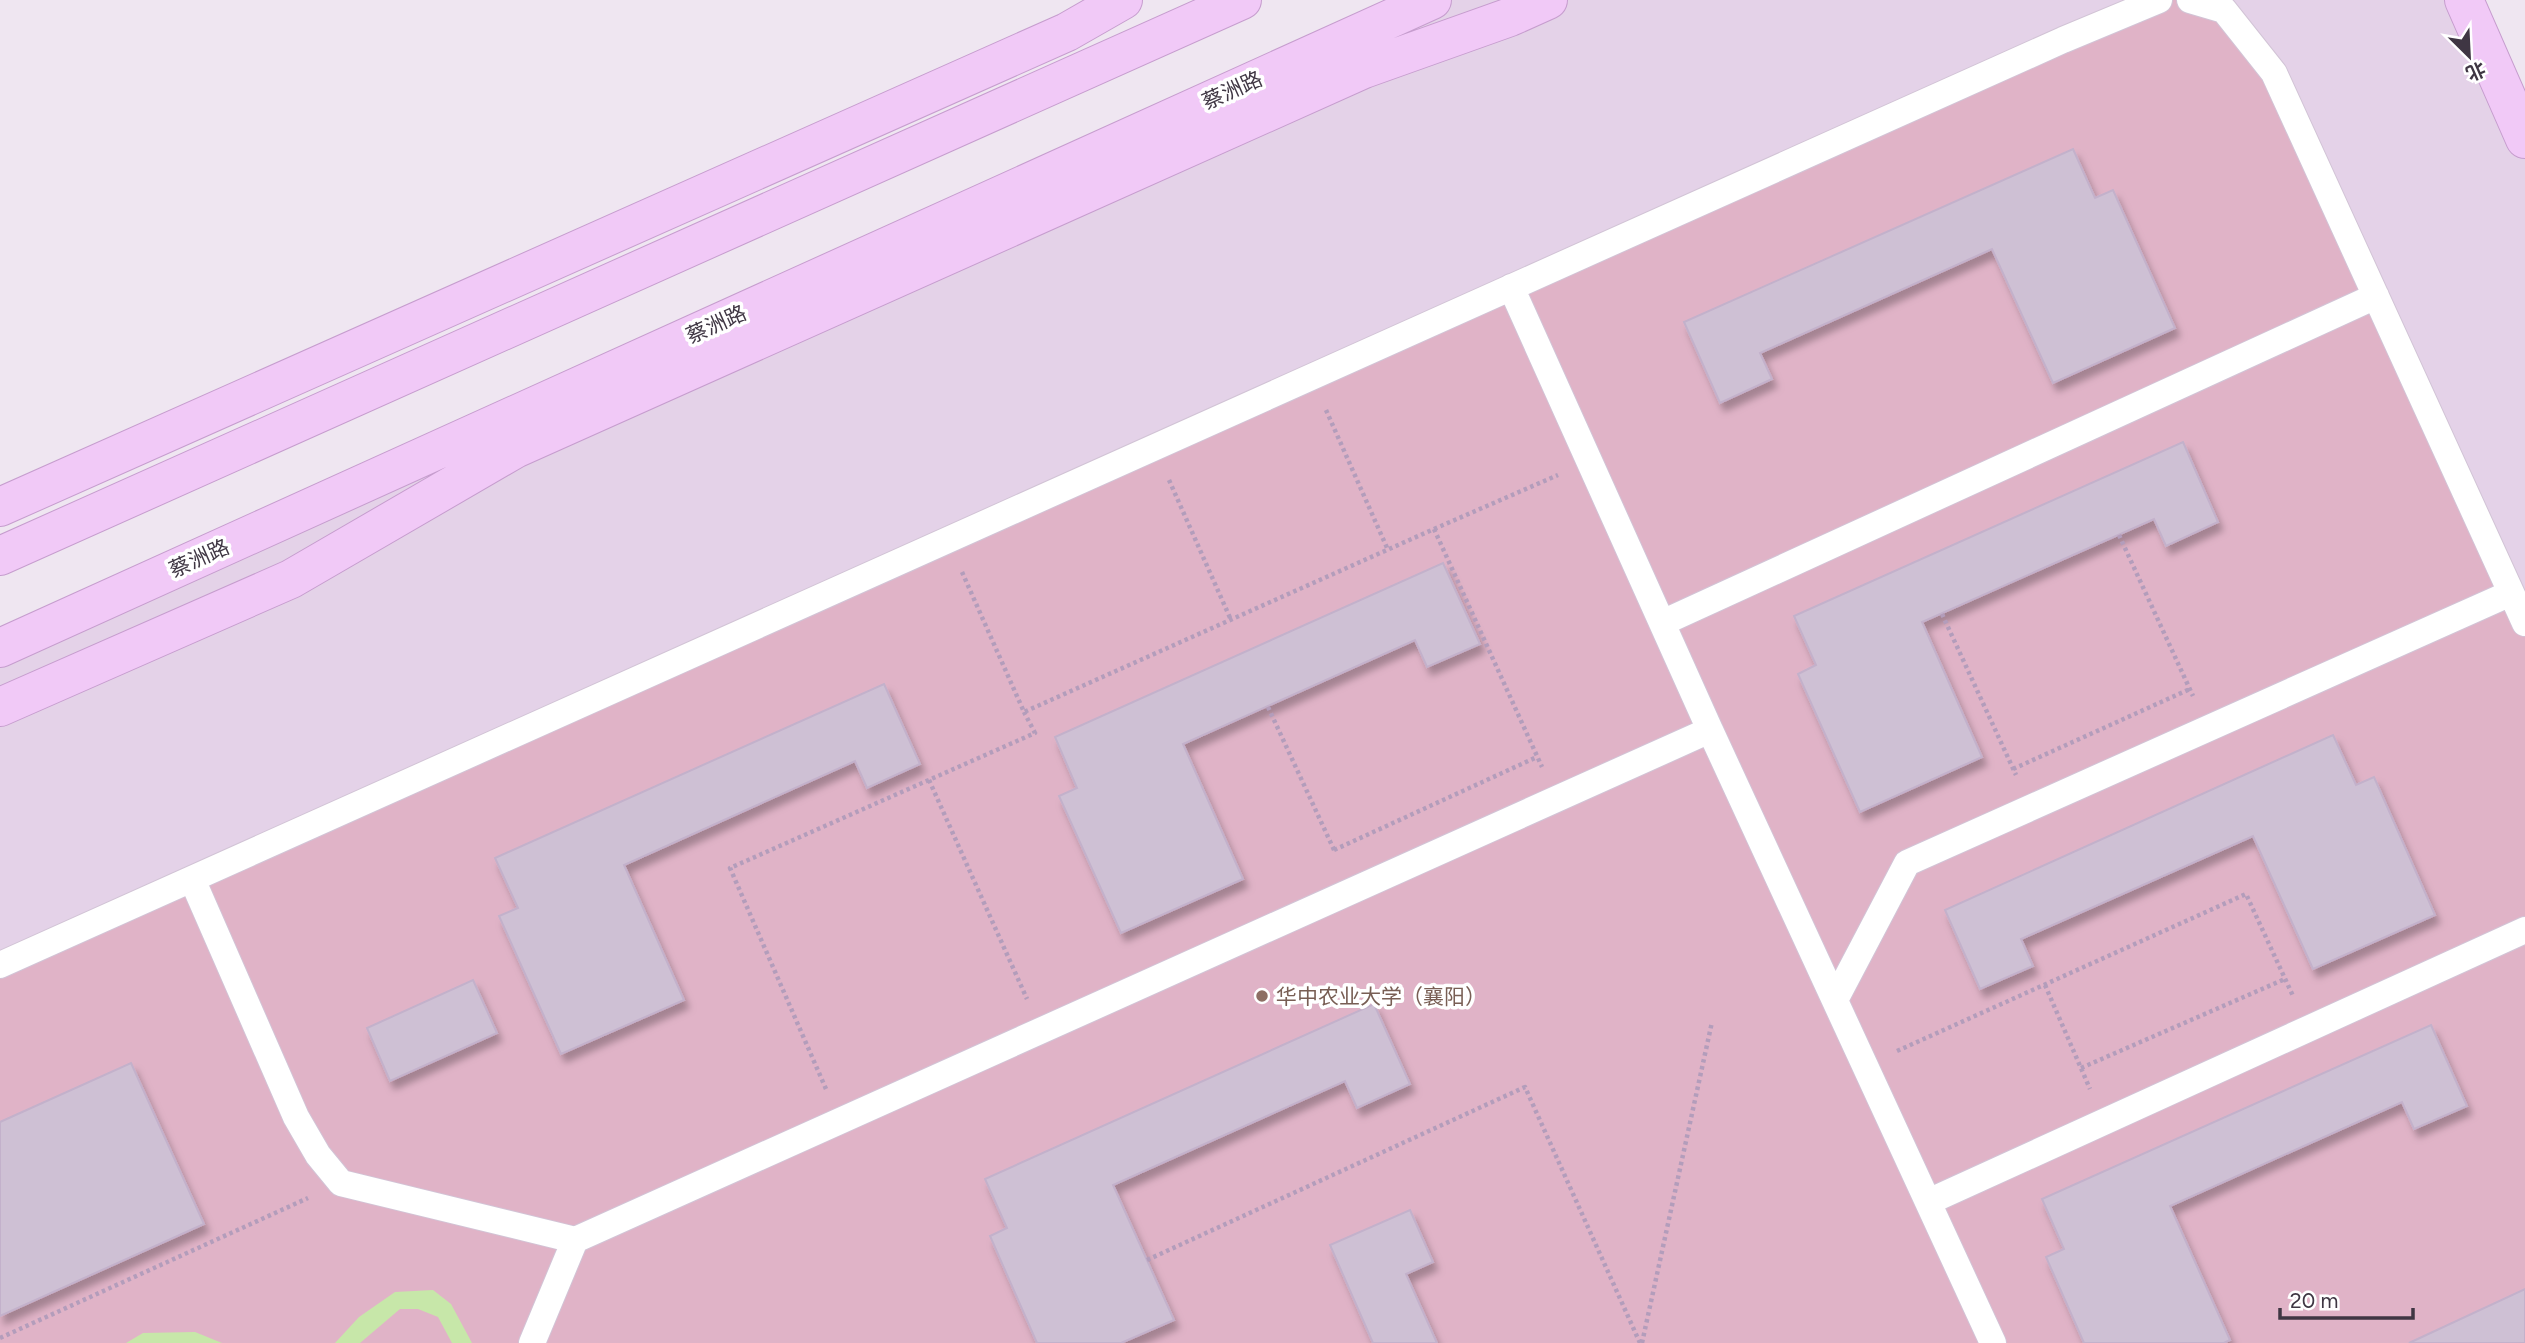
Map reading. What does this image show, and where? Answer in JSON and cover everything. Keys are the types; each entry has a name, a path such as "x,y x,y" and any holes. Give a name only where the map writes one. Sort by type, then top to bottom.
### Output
{"main road":[{"path":"0,507 1055,37 1123,0"},
{"path":"0,556 1242,0"},
{"name":"蔡洲路","path":"0,648 1432,0"},
{"path":"0,708 291,579 515,449 1364,69 1510,17 1548,0"},
{"path":"2464,0 2525,139"}],"lane":[{"path":"0,965 1511,287 2159,0"},
{"path":"2190,0 2224,10 2274,73 2525,623"},
{"path":"1511,287 1710,730 1993,1343"},
{"path":"1662,623 2376,296"},
{"path":"1835,1000 1906,863 2511,593"},
{"path":"192,879 296,1118 318,1154 341,1183 575,1240 1710,730"},
{"path":"1928,1202 2525,930"},
{"path":"532,1343 575,1240"}],"path":[{"path":"1312,377 1388,550"},
{"path":"1155,447 1231,620"},
{"path":"1024,712 1589,461"},
{"path":"1434,529 1556,800"},
{"path":"2119,535 2207,729"},
{"path":"840,1122 730,867 1035,733 948,540"},
{"path":"1942,614 2031,808"},
{"path":"2013,769 2190,689"},
{"path":"1268,707 1353,891"},
{"path":"1334,850 1537,757"},
{"path":"929,780 1041,1031"},
{"path":"1865,1065 2246,894 2308,1029"},
{"path":"2081,1068 2285,979"},
{"path":"2045,985 2105,1122"},
{"path":"1641,1343 1712,1022"},
{"path":"1147,1260 1525,1087 1641,1343"},
{"path":"0,1338 341,1183"}],"shaded area":[{"name":"华中农业大学（襄阳）","path":"1432,0 2464,0 2525,139 2525,1343 0,1343 0,648"},
{"name":"华中农业大学（襄阳）","path":"2159,0 2190,0 2224,10 2274,73 2525,623 2525,1343 0,1343 0,965"},
{"path":"433,1290 451,1304 472,1343 452,1343 438,1317 418,1309 400,1309 360,1343 335,1343 359,1317 395,1292"},
{"path":"195,1332 222,1343 126,1343 143,1333"}],"building":[{"path":"2073,149 2095,198 2113,190 2175,328 2053,383 1992,249 1760,353 1772,379 1720,403 1684,322"},
{"path":"2183,442 2218,522 2166,546 2154,519 1922,622 1982,757 1860,812 1798,674 1816,665 1794,616"},
{"path":"1443,563 1480,644 1427,667 1415,640 1183,744 1243,879 1121,933 1059,796 1077,788 1055,737"},
{"path":"884,684 920,764 867,788 855,761 624,865 684,1000 561,1054 499,916 518,908 495,858"},
{"path":"2333,735 2356,785 2374,777 2435,915 2313,969 2253,836 2021,939 2033,966 1980,989 1945,910"},
{"path":"473,980 497,1033 390,1081 367,1028"},
{"path":"1374,1004 1410,1084 1357,1108 1345,1081 1113,1185 1174,1320 1121,1343 1037,1343 990,1236 1007,1228 985,1179"},
{"path":"2431,1025 2467,1106 2414,1129 2402,1102 2170,1206 2230,1340 2224,1343 2084,1343 2046,1257 2064,1249 2042,1199"},
{"path":"131,1063 204,1224 0,1316 0,1122"},
{"path":"1410,1210 1433,1262 1406,1274 1437,1343 1373,1343 1330,1245"},
{"path":"2525,1289 2525,1343 2409,1343"}],"place":[{"name":"华中农业大学（襄阳）","path":"1262,996"}]}
